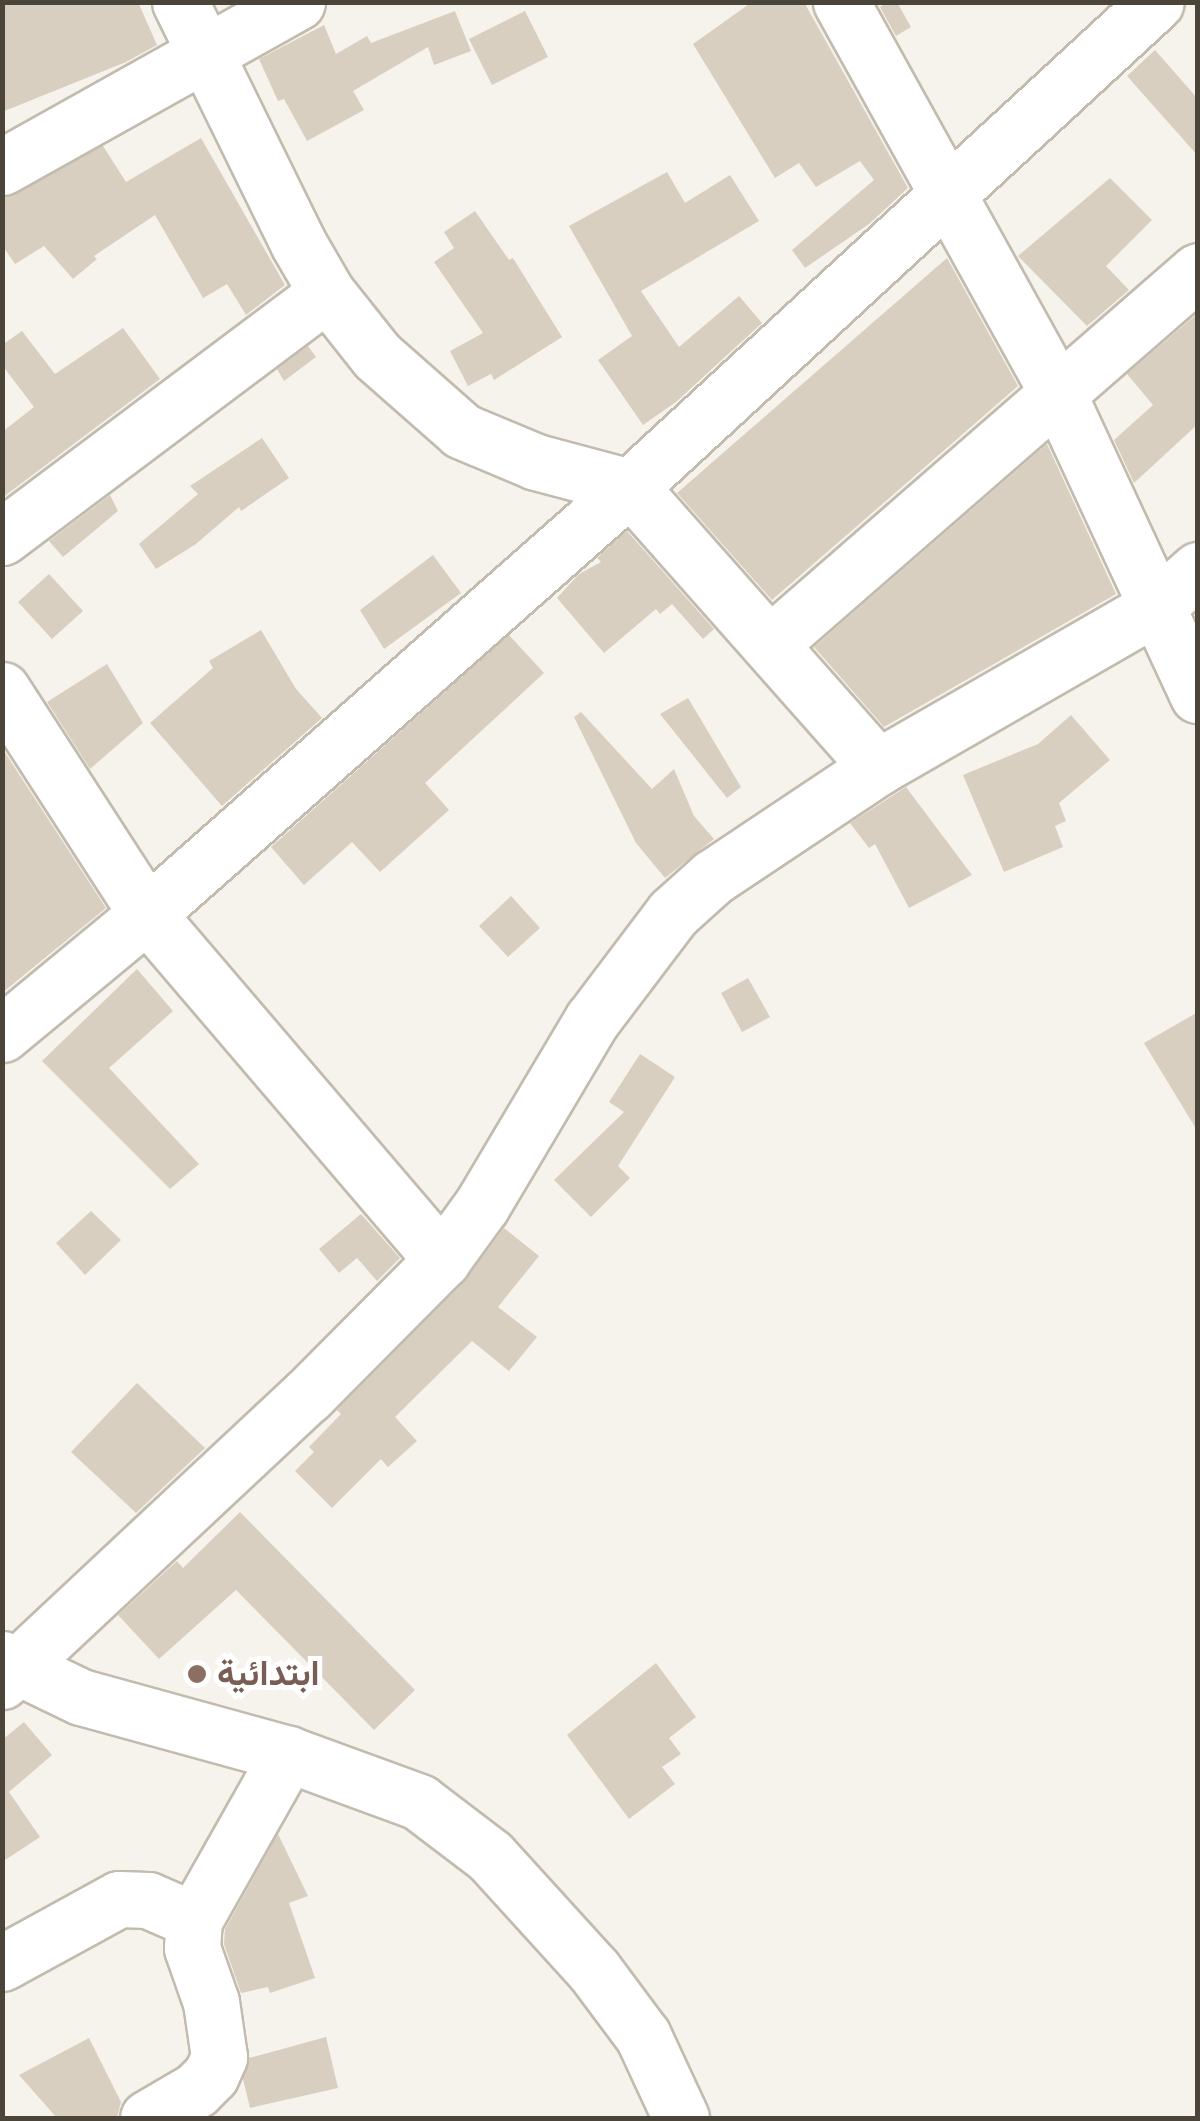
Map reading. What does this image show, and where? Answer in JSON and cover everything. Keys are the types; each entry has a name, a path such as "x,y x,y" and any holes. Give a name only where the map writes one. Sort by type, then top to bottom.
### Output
{"street":[{"path":"180,2 265,183 327,294 377,356 462,431 536,462 630,487 878,767"},
{"path":"2,167 298,2"},
{"path":"841,2 1058,394 1198,695"},
{"path":"2,1034 147,914 630,487 945,192 1156,2"},
{"path":"771,644 1198,271"},
{"path":"2,537 327,294"},
{"path":"681,2118 643,2036 593,1969 490,1856 419,1802 288,1754 81,1697 9,1669 307,1396 442,1260 482,1205 592,1020 672,913 712,877 878,767 1156,607 1198,570"},
{"path":"2,690 147,914 442,1260"},
{"path":"148,2118 196,2090 211,2075 219,2058 211,2002 192,1948 194,1920 288,1754"},
{"path":"2,1963 119,1900 148,1900 194,1920"}],"building":[{"path":"2,2 138,2 157,45 126,62 2,112"},
{"path":"752,2 804,2 908,188 869,224 805,268 792,250 874,180 860,161 816,187 799,163 775,178 693,44"},
{"path":"897,2 911,27 896,36 880,7"},
{"path":"455,11 471,51 434,65 428,47 353,91 364,110 307,141 284,99 278,101 259,59 324,25 336,54 367,36 371,43"},
{"path":"525,11 548,57 492,85 469,39"},
{"path":"1155,50 1198,99 1198,156 1127,76"},
{"path":"201,138 285,285 246,315 227,284 203,298 155,215 94,256 97,259 73,279 44,246 15,264 2,245 2,198 103,146 126,182"},
{"path":"667,172 685,203 730,175 759,221 641,291 679,347 739,296 762,323 676,402 643,425 598,360 632,336 569,226"},
{"path":"1110,178 1152,220 1106,266 1129,290 1087,326 1018,256"},
{"path":"475,211 509,260 513,258 562,337 494,380 491,374 468,386 450,351 483,333 434,262 454,248 444,232"},
{"path":"947,258 1018,386 772,600 677,493"},
{"path":"1198,313 1198,424 1134,483 1114,440 1153,405 1127,374"},
{"path":"123,328 160,379 2,498 2,432 34,407 2,365 2,345 22,331 55,374"},
{"path":"308,346 316,357 284,381 277,369"},
{"path":"262,438 289,478 241,511 239,507 196,544 156,569 139,544 198,494 190,486"},
{"path":"1047,444 1116,594 884,727 814,647"},
{"path":"110,495 118,511 63,557 49,541"},
{"path":"627,531 714,629 703,639 672,604 660,614 656,609 604,653 557,598 579,574 601,562 597,558"},
{"path":"433,555 461,593 384,649 360,610"},
{"path":"49,574 83,611 52,639 18,602"},
{"path":"261,630 296,689 322,718 222,806 150,723 213,668 209,661"},
{"path":"509,635 544,673 425,783 449,810 380,872 352,842 304,885 271,847"},
{"path":"107,664 143,723 90,769 47,702"},
{"path":"688,698 741,787 727,798 660,714"},
{"path":"581,712 652,789 674,769 694,816 714,839 665,878 636,843 574,717"},
{"path":"1071,715 1110,760 1059,803 1066,821 1055,826 1063,847 1004,872 963,775 1038,744"},
{"path":"2,748 106,908 2,993"},
{"path":"906,787 972,875 909,908 875,844 869,848 850,823"},
{"path":"511,896 540,928 508,957 479,926"},
{"path":"137,969 173,1011 109,1068 199,1164 170,1189 42,1061"},
{"path":"748,978 770,1017 742,1032 721,993"},
{"path":"1198,1012 1198,1132 1144,1043"},
{"path":"640,1054 675,1077 618,1166 630,1178 591,1217 554,1180 624,1112 609,1102"},
{"path":"91,1211 121,1240 85,1275 56,1243"},
{"path":"361,1214 400,1258 377,1281 357,1258 339,1273 319,1249"},
{"path":"504,1228 539,1256 498,1307 537,1337 509,1371 472,1341 395,1417 417,1441 388,1467 381,1459 332,1508 295,1471 314,1452 309,1447 341,1414 337,1410 464,1282"},
{"path":"137,1383 205,1448 136,1513 71,1452"},
{"path":"240,1512 415,1690 374,1730 236,1590 159,1659 118,1615 177,1561 183,1568"},
{"path":"656,1663 696,1717 669,1738 681,1754 662,1767 675,1784 629,1819 567,1735"},
{"path":"24,1722 52,1755 9,1792 40,1837 2,1862 2,1740"},
{"path":"278,1834 308,1896 289,1903 315,1978 270,1993 268,1987 241,1993 224,1944 225,1929"},
{"path":"326,2037 338,2088 250,2108 243,2079 249,2058"},
{"path":"89,2038 121,2102 117,2118 57,2118 19,2075"}],"place":[{"name":"ابتدائية","path":"197,1674"}]}
